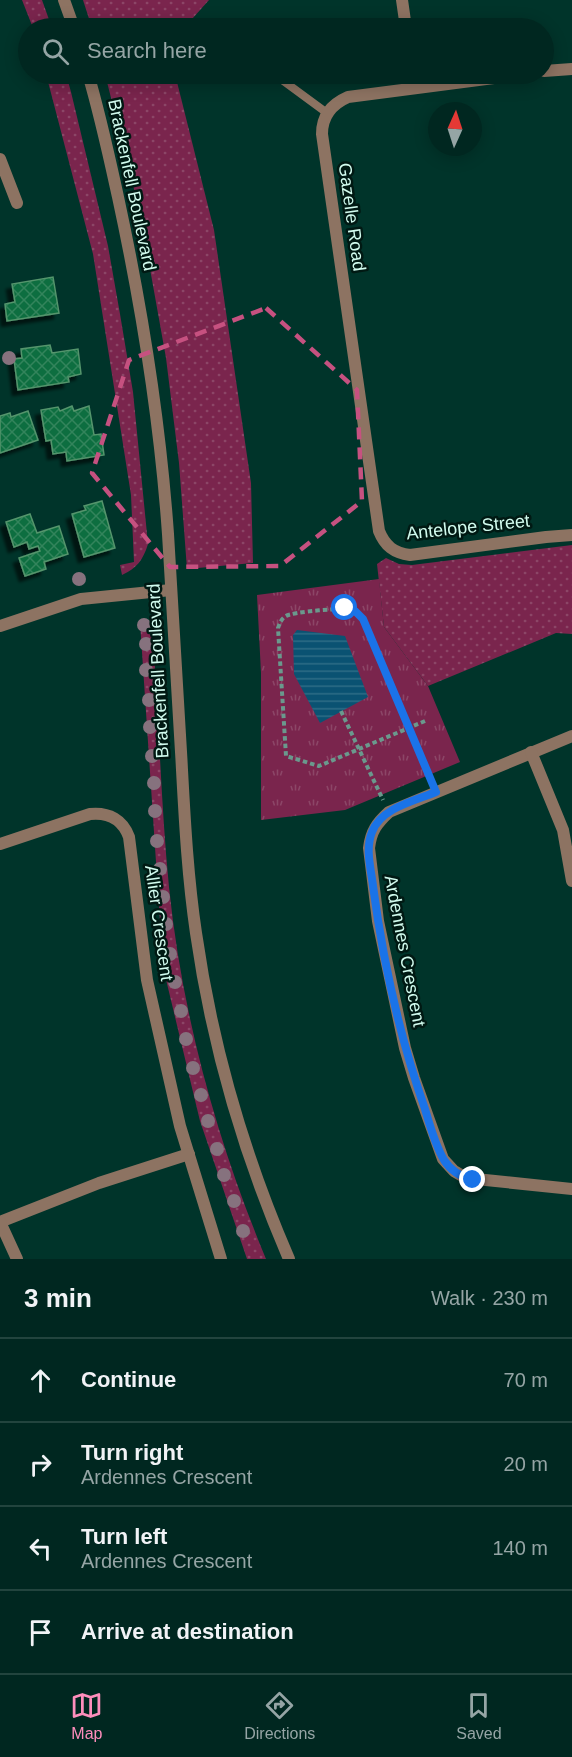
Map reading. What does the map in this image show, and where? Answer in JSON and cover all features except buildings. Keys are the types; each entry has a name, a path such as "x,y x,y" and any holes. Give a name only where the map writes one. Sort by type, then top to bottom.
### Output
{"street":[{"path":"64,0 70,18"},
{"path":"402,0 405,18"},
{"path":"554,70 572,69"},
{"name":"Brackenfell Boulevard","path":"91,84 126,233 154,398 165,497 184,823 204,980 222,1063 242,1137 272,1220 290,1259"},
{"path":"414,84 415,88"},
{"path":"327,113 340,100 348,97 447,84"},
{"name":"Gazelle Road","path":"327,113 322,134 379,531"},
{"path":"0,159 17,203"},
{"name":"Antelope Street","path":"379,531 383,541 389,547 410,555 572,535"},
{"path":"0,626 81,599 171,590"},
{"name":"Ardennes Crescent","path":"572,736 389,812 375,826 369,848 378,921 405,1048 443,1159 454,1171 466,1178 572,1189"},
{"path":"531,752 563,830 572,881"},
{"name":"Allier Crescent","path":"0,844 97,813 117,820 127,831 147,980 180,1126 221,1259"},
{"path":"17,1259 0,1222 99,1183 189,1154"}],"lane":[{"path":"288,84 327,113"}],"path":[{"path":"425,721 409,728 319,766 286,756 279,628 281,620 292,613 345,608 360,615 409,728 436,792"},
{"path":"341,711 389,812"}],"highlighted area":[{"path":"266,308 357,390 362,501 280,566 170,567 92,473 129,360"}],"green space":[{"path":"22,0 42,0 48,18 29,18"},
{"path":"83,0 209,0 193,18 89,18"},
{"path":"49,84 69,84 71,92 108,246 133,392 148,544 139,563 122,575 120,565 134,562 131,495 93,254"},
{"path":"108,84 178,84 214,230 251,483 253,563 187,569 179,463 166,358 140,213"},
{"path":"572,545 572,634 556,633 428,686 384,627 377,564 386,558 399,564 412,565"},
{"path":"379,579 384,627 428,686 460,762 345,810 261,820 261,673 257,595"},
{"path":"140,622 153,638 169,887 192,1030 217,1123 266,1259 247,1259 200,1121 163,967"}],"water":[{"path":"297,630 345,636 368,697 320,723 294,674 293,635"}],"route":[{"path":"345,608 355,611 363,619 436,792 389,812 378,821 370,838 369,856 378,921 405,1048 414,1078 443,1159 459,1175 473,1180"}]}
